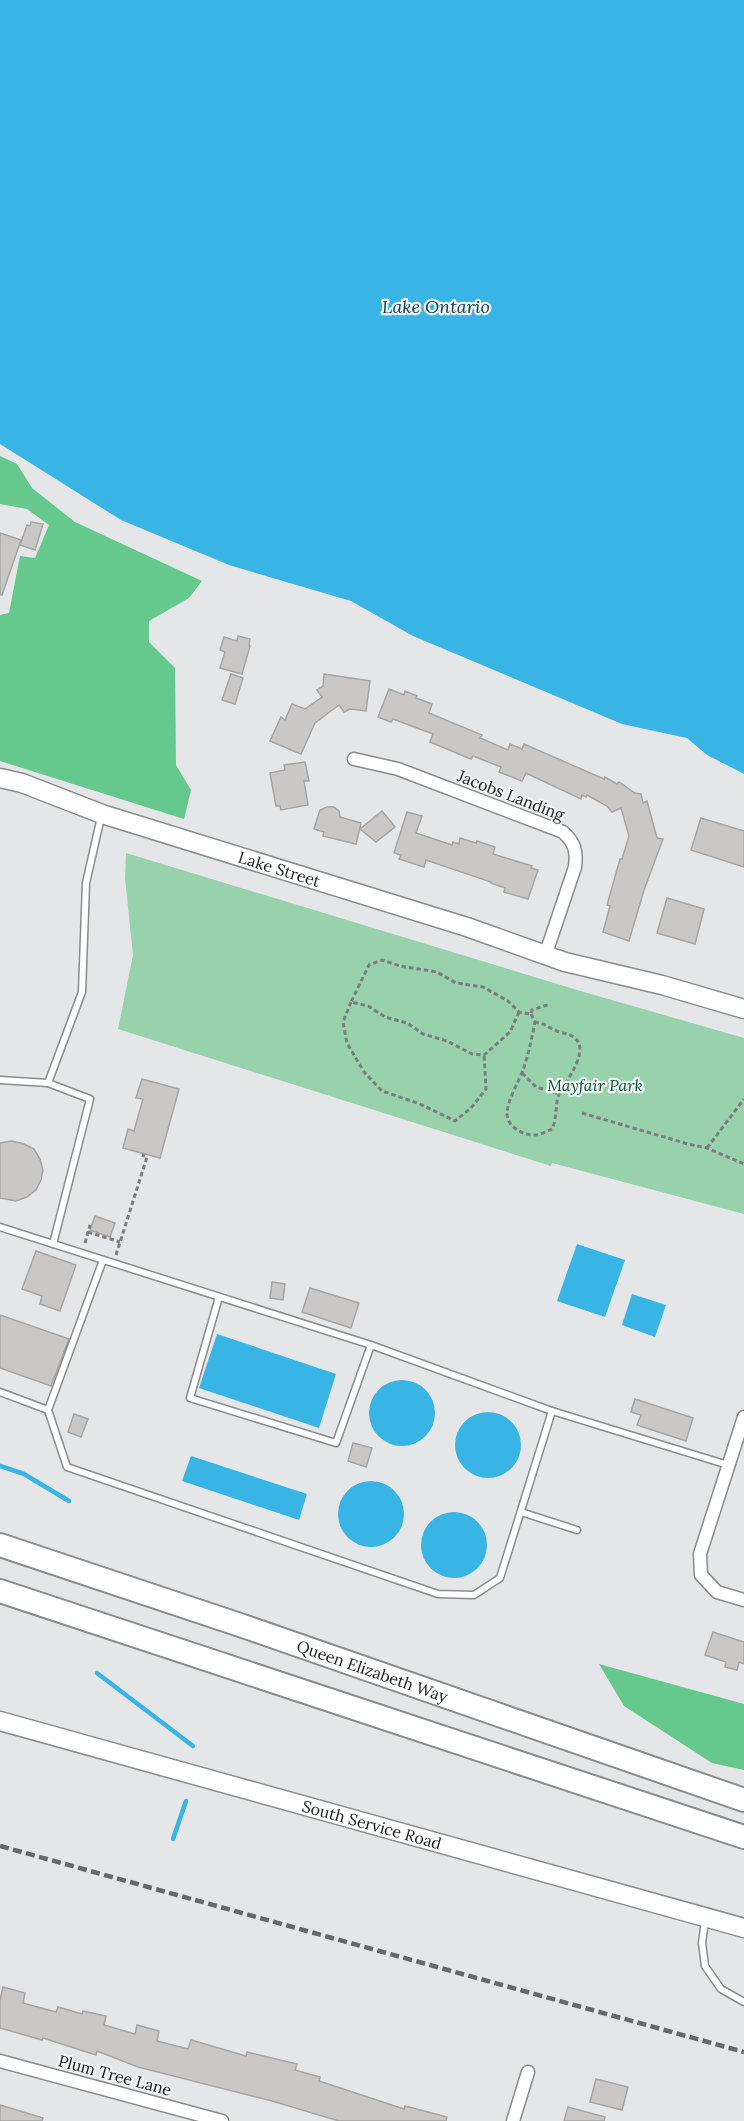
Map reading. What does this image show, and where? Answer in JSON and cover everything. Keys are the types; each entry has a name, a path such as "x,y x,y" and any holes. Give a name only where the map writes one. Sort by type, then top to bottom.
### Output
{"highway":[{"name":"Queen Elizabeth Way","path":"0,1545 240,1625 744,1800"},
{"path":"0,1591 744,1837"}],"street":[{"name":"Jacobs Landing","path":"354,759 398,769 563,832 571,840 577,853 576,867 547,951"},
{"name":"Lake Street","path":"0,778 22,783 96,812"},
{"name":"Lake Street","path":"0,787 19,794 96,812 467,927 744,1009"},
{"path":"744,1418 700,1554 701,1575 717,1592 744,1600"},
{"name":"South Service Road","path":"0,1721 744,1928"},
{"name":"Plum Tree Lane","path":"0,2061 222,2121"},
{"path":"513,2121 528,2072"}],"lane":[{"path":"48,1083 82,992 86,883 96,812"},
{"path":"0,1080 48,1083 90,1100 52,1244"},
{"path":"0,1227 371,1345 552,1411 728,1465"},
{"path":"103,1260 48,1410 67,1467 438,1594 474,1595 500,1578 552,1411"},
{"path":"219,1297 190,1398 336,1443 371,1345"},
{"path":"0,1392 48,1410"},
{"path":"521,1512 577,1530"},
{"path":"705,1917 702,1943 705,1966 721,1989 744,2002"}],"path":[{"path":"484,1055 486,1089 471,1108 455,1121 420,1104 382,1091 363,1072 346,1043 343,1022 369,965 382,960 400,966 437,972 456,983 483,987 508,1001 519,1012 531,1014"},
{"path":"351,1002 368,1006 385,1017 407,1023 423,1034 447,1041 472,1054 484,1055 510,1032 519,1012"},
{"path":"531,1014 532,1010 550,1004"},
{"path":"531,1014 535,1022 528,1054 507,1114 511,1125 519,1131 537,1136 552,1129 560,1094 578,1061 577,1042 570,1034 560,1033 535,1022"},
{"path":"522,1073 536,1087 560,1094"},
{"path":"707,1148 744,1099"},
{"path":"582,1113 707,1148 744,1164"},
{"path":"113,1263 147,1157 142,1155"},
{"path":"82,1253 90,1225"},
{"path":"88,1232 120,1242"}],"green space":[{"path":"0,456 17,464 32,488 75,522 202,581 189,598 149,621 149,642 175,668 176,765 191,790 184,819 0,761 0,615 9,613 20,556 35,558 49,525 27,509 0,504"},
{"name":"Mayfair Park","path":"126,853 584,992 744,1038 744,1214 552,1163 551,1166 118,1029 133,955 125,878"},
{"path":"599,1664 744,1704 744,1770 712,1763 624,1706"}],"water":[{"name":"Lake Ontario","path":"0,0 744,0 744,774 707,755 687,738 622,724 413,636 351,601 229,565 121,520 0,444"},
{"path":"577,1244 625,1260 605,1317 557,1301"},
{"path":"632,1294 666,1305 655,1337 622,1325"},
{"path":"217,1334 336,1374 319,1428 199,1388"},
{"path":"395,1380 409,1380 421,1385 430,1394 435,1413 433,1426 426,1437 409,1446 395,1446 383,1441 374,1432 369,1420 369,1406 374,1394 383,1385"},
{"path":"481,1412 495,1412 507,1417 516,1426 521,1445 519,1458 512,1469 495,1478 481,1478 469,1473 460,1464 455,1452 455,1438 460,1426 469,1417"},
{"path":"191,1456 307,1494 299,1520 182,1481"},
{"path":"364,1481 378,1481 390,1486 399,1495 404,1514 402,1527 395,1538 378,1547 364,1547 352,1542 343,1533 338,1521 338,1507 343,1495 352,1486"},
{"path":"447,1512 461,1512 473,1517 482,1526 487,1545 485,1558 478,1569 461,1578 447,1578 435,1573 426,1564 421,1552 421,1538 426,1526 435,1517"}],"building":[{"path":"31,522 43,524 35,550 20,545 27,525 30,526"},
{"path":"0,533 21,540 2,595 0,595"},
{"path":"238,636 250,639 242,674 220,668 225,652 220,650 224,637 237,641"},
{"path":"231,674 243,678 235,704 222,700"},
{"path":"324,674 370,681 366,711 350,709 344,712 339,705 315,723 301,754 270,741 281,717 285,720 292,704 305,709 322,697 317,690 323,686"},
{"path":"389,689 404,695 405,691 417,696 416,698 432,704 429,713 482,735 480,738 508,750 510,744 522,749 524,744 604,779 605,777 617,784 619,782 635,793 641,794 643,803 647,801 657,838 663,839 644,890 629,941 603,932 610,906 607,905 629,836 621,808 612,812 607,806 587,795 586,797 582,795 581,799 526,773 522,781 499,772 501,767 473,756 471,759 430,742 433,734 393,719 391,722 378,717"},
{"path":"305,762 309,781 304,781 308,805 281,810 280,806 276,806 270,773 285,770 284,765"},
{"path":"334,807 339,811 340,817 361,823 356,844 323,836 324,832 314,829 320,810"},
{"path":"382,811 395,827 376,842 360,829"},
{"path":"407,812 422,816 416,833 452,845 453,842 459,844 460,838 476,843 477,841 495,847 493,854 538,870 528,899 504,892 505,888 491,882 426,860 424,867 399,859 401,855 394,853"},
{"path":"701,818 744,831 744,867 691,850"},
{"path":"667,898 704,909 695,944 657,933"},
{"path":"142,1079 179,1089 160,1158 123,1148 128,1129 134,1131 143,1099 136,1098"},
{"path":"12,1141 34,1149 43,1170 36,1190 16,1201 0,1198 0,1143"},
{"path":"95,1216 115,1223 110,1237 90,1230"},
{"path":"36,1251 76,1265 60,1311 40,1304 42,1296 22,1289"},
{"path":"272,1282 285,1284 283,1300 270,1298"},
{"path":"310,1288 359,1303 351,1328 302,1312"},
{"path":"0,1315 69,1339 51,1386 0,1368"},
{"path":"635,1399 693,1418 686,1441 637,1425 641,1415 631,1412"},
{"path":"74,1414 88,1419 81,1437 68,1432"},
{"path":"353,1443 372,1448 366,1467 348,1461"},
{"path":"713,1632 744,1642 744,1664 739,1662 737,1670 725,1667 726,1662 705,1655"},
{"path":"3,1987 25,1993 23,2003 56,2012 58,2007 82,2014 83,2011 106,2016 104,2025 135,2034 137,2025 159,2031 157,2041 188,2049 191,2040 246,2056 247,2052 297,2064 295,2070 320,2077 319,2081 404,2109 405,2106 447,2117 446,2121 339,2121 272,2101 138,2067 97,2051 96,2055 43,2038 42,2040 0,2028 0,2000"},
{"path":"596,2079 628,2087 622,2110 590,2102"},
{"path":"0,2105 43,2118 42,2121 0,2121"},
{"path":"568,2107 605,2117 604,2121 564,2121"}],"waterway":[{"path":"0,1466 24,1474 69,1501"},
{"path":"97,1673 193,1746"},
{"path":"173,1839 186,1801"}],"railway":[{"path":"0,1846 744,2052"}]}
